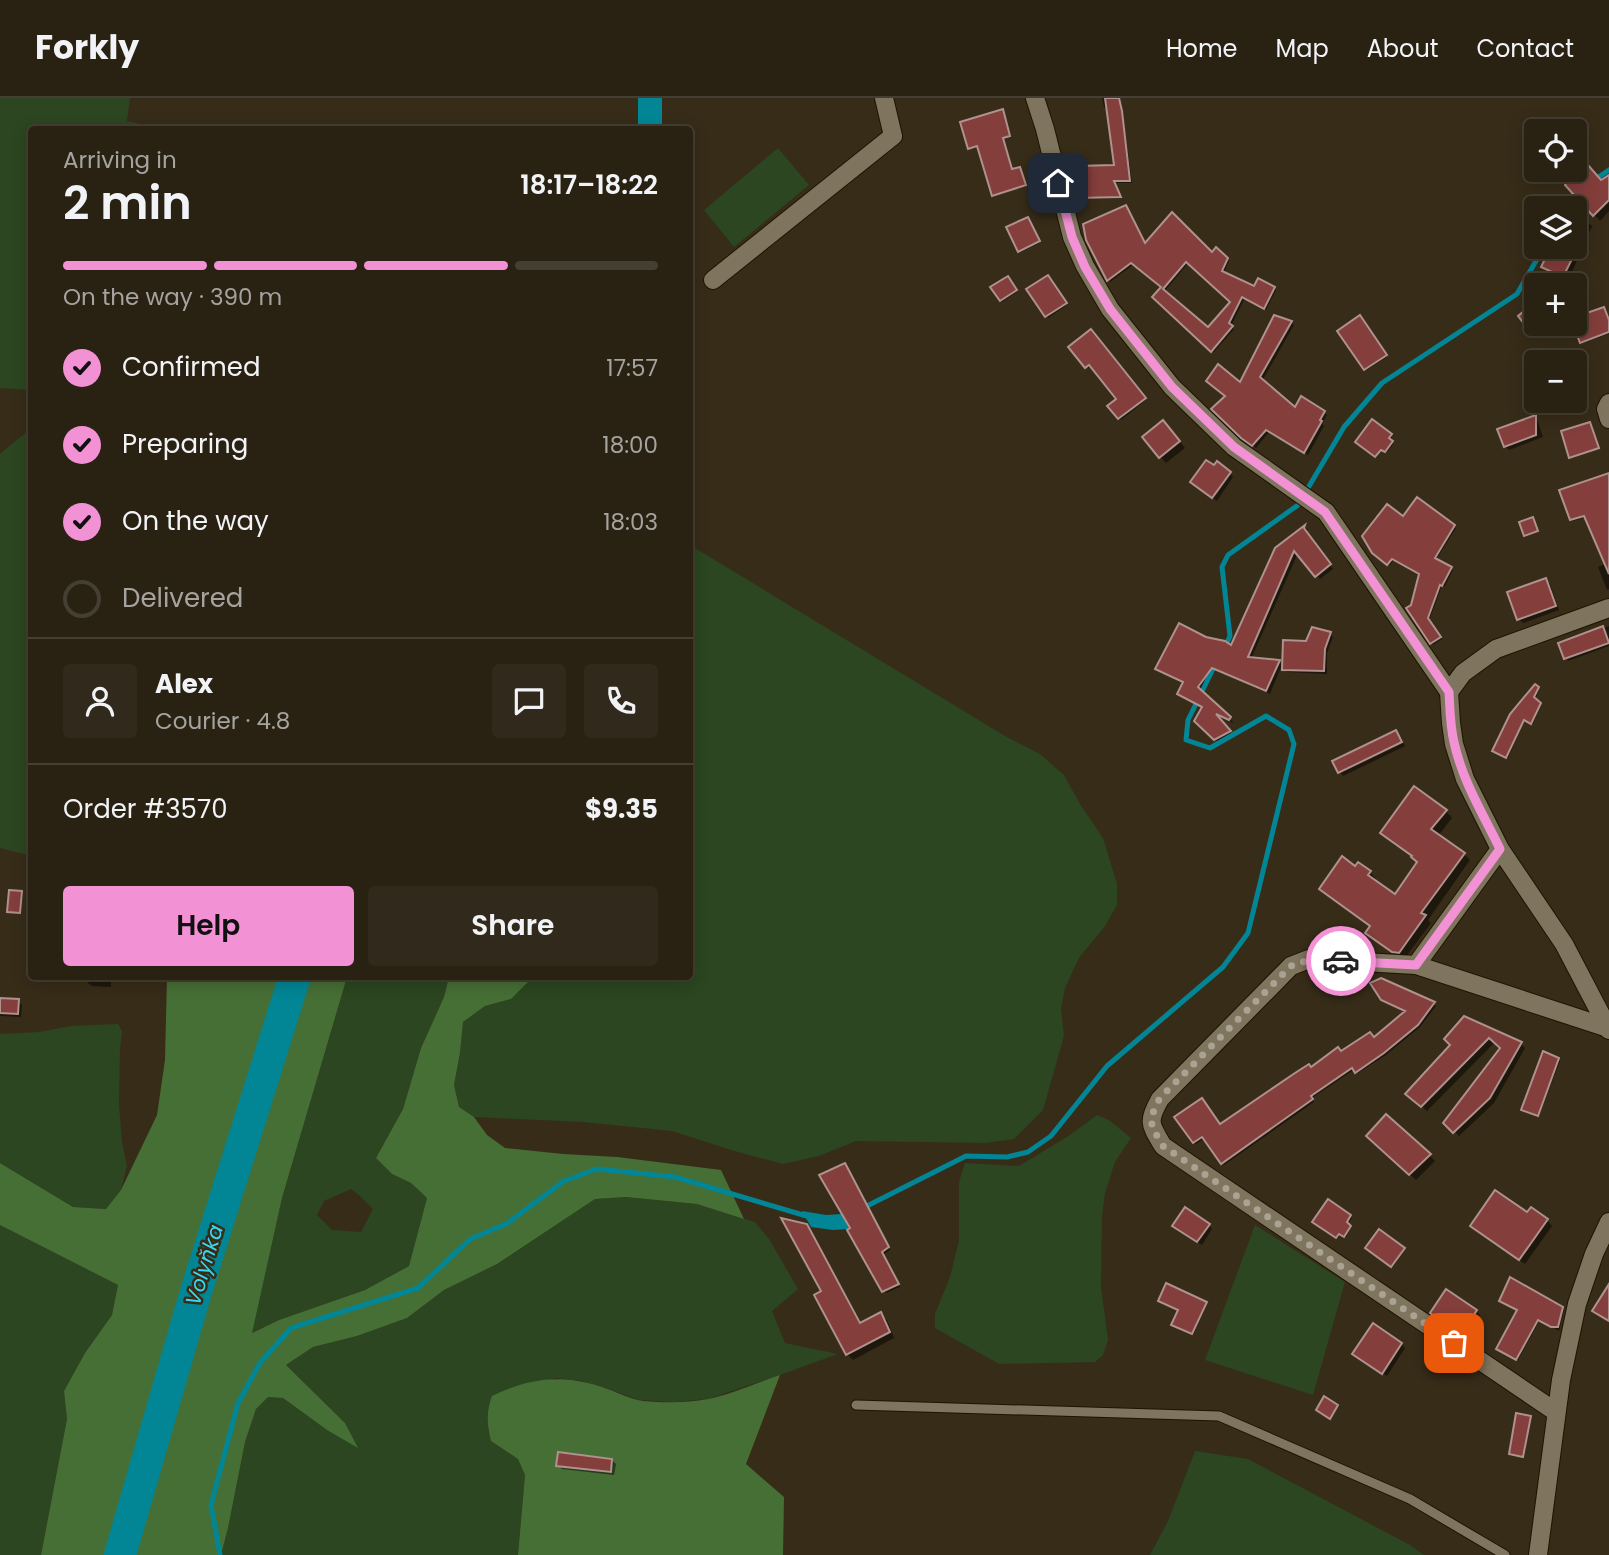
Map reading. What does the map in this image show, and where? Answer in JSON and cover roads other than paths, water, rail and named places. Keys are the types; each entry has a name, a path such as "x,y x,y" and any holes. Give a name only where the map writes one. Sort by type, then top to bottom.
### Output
{"street":[{"path":"713,280 893,136 884,98"},
{"path":"1035,98 1072,237 1085,267 1110,309 1181,396 1234,447 1325,512 1449,692 1451,723 1465,779 1500,849 1564,944 1609,1029"},
{"path":"1609,403 1606,409 1609,419"},
{"path":"1449,692 1462,673 1496,649 1609,608"},
{"path":"1416,965 1500,849"},
{"path":"1556,1412 1163,1146 1152,1128 1152,1114 1160,1098 1291,966 1309,960 1416,965 1609,1029"},
{"path":"1538,1555 1556,1412 1577,1304 1594,1254 1609,1222"}],"lane":[{"path":"856,1405 1219,1416 1410,1499 1505,1555"}],"water":[{"path":"638,98 662,98 662,126 638,126"},
{"path":"802,1211 826,1215 842,1214 849,1229 811,1227"}],"waterway":[{"path":"1594,180 1609,170"},
{"path":"1572,196 1577,191"},
{"path":"1225,647 1230,636 1222,567 1228,555 1298,505 1344,427 1382,383 1517,294 1537,259"},
{"path":"861,1209 966,1156 1007,1157 1028,1152 1051,1136 1107,1066 1223,967 1248,933 1294,744 1289,730 1266,716 1210,748 1186,740 1188,720 1215,665"},
{"name":"Volyňka","path":"120,1555 195,1295 294,980"},
{"path":"220,1555 211,1505 238,1403 260,1363 291,1328 418,1288 470,1239 506,1224 564,1181 597,1169 675,1177 810,1217"}]}
